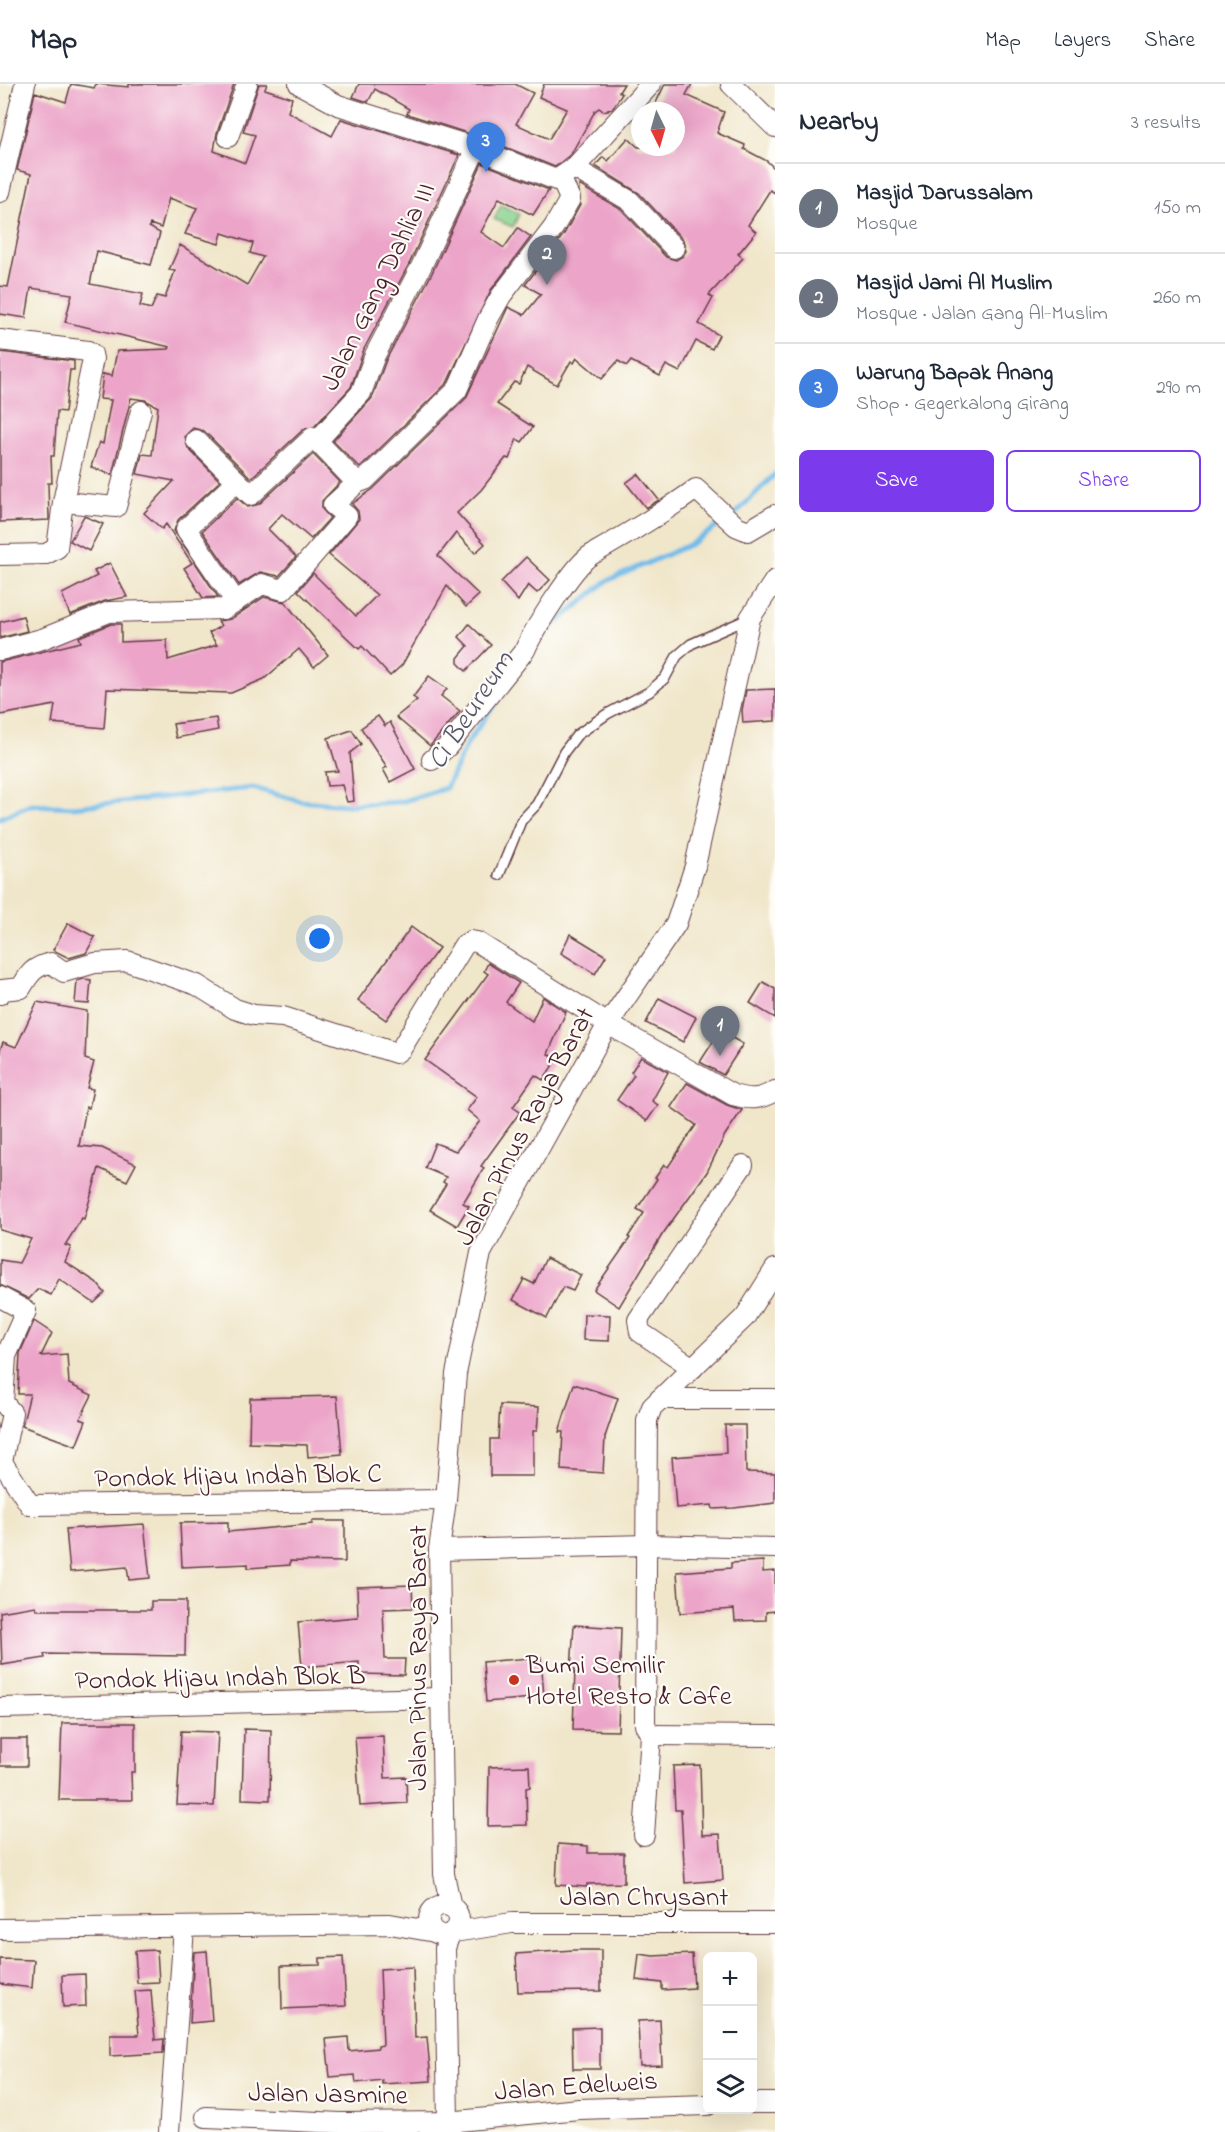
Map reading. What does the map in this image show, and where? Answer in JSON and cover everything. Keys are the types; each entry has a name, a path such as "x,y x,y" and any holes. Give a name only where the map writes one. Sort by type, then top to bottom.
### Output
{"street":[{"path":"0,192 25,84"},
{"path":"228,137 247,84"},
{"path":"299,84 338,105 477,148 550,179 567,174 651,84"},
{"path":"731,84 775,127"},
{"name":"Jalan Gang Dahlia III","path":"196,440 252,495 312,438 317,441 361,393 375,356 421,267 477,148"},
{"path":"567,174 630,201 674,248"},
{"path":"0,650 42,639 109,612 224,609 262,584 283,590 346,518 347,516 333,504 357,483 364,480 457,390 488,318 501,296 554,227 570,199 567,174"},
{"path":"0,340 92,354 63,502 57,548 52,552 0,555"},
{"path":"63,502 116,507 141,411"},
{"path":"317,441 357,483"},
{"path":"236,602 186,529 237,481"},
{"path":"432,760 447,747 525,650 533,632 557,596 591,555 696,489 736,526 748,531 775,515"},
{"name":"Jalan Pinus Raya Barat","path":"449,2127 439,1550 446,1500 456,1374 482,1253 608,1024 676,924 695,867 750,618 775,580"},
{"path":"0,994 2,990 21,988 30,973 41,965 51,963 64,972 95,963 127,961 197,985 235,1009 254,1015 283,1017 396,1053 401,1049 464,945 471,941 477,942 608,1024 733,1095 750,1100 761,1099 775,1091"},
{"path":"693,1368 640,1332 638,1320 743,1165"},
{"path":"644,1835 651,1735 645,1725 648,1545 647,1420 652,1407 745,1317 775,1269"},
{"name":"Pondok Hijau Indah Blok C","path":"0,1297 26,1311 6,1356 3,1402 12,1413 2,1462 30,1505 446,1500"},
{"path":"660,1399 775,1399"},
{"path":"439,1550 648,1545 775,1548"},
{"name":"Pondok Hijau Indah Blok B","path":"0,1708 441,1698"},
{"path":"651,1735 775,1736"},
{"name":"Jalan Chrysant","path":"444,1925 775,1923"},
{"path":"0,1929 444,1925"},
{"path":"169,2132 184,1928"},
{"path":"757,2103 775,2103"},
{"name":"Jalan Edelweis","path":"449,2127 579,2109 703,2104"},
{"name":"Jalan Jasmine","path":"206,2117 449,2127"}],"lane":[{"path":"499,875 521,821 537,804 564,753 578,735 607,714 649,692 665,678 677,656 691,644 750,618"}],"green space":[{"path":"501,205 519,214 513,227 494,219"}],"building":[{"path":"71,84 94,88 96,84 129,87 129,84 234,84 217,133 214,151 245,163 255,135 243,132 259,84 267,84 265,89 292,98 288,112 332,136 341,119 459,155 410,262 364,349 351,387 314,427 304,429 251,478 204,431 193,428 185,436 188,448 220,481 178,520 174,531 218,597 203,598 184,568 192,563 166,524 162,529 144,513 174,481 137,474 142,454 152,455 158,407 145,400 131,398 112,475 91,467 99,442 103,444 111,400 100,399 103,374 112,376 117,351 169,349 170,347 65,322 72,294 31,288 26,318 0,314 0,286 8,287 31,174 17,170 35,92 66,102","holes":["169,198 197,208 185,234 219,244 222,233 253,243 250,253 263,257 247,285 180,245 169,270 175,271 165,298 157,296 151,309 140,306 143,294 90,284 97,251 151,265 160,233 149,227 150,224 161,228"]},
{"path":"359,84 515,84 533,93 516,124 549,139 567,109 539,97 544,84 624,84 619,92 622,94 612,109 603,111 599,108 595,111 571,154 555,167 480,137 407,114 409,109 375,89 368,102 353,97"},
{"path":"665,84 692,84 686,95 724,112 717,133 745,145 744,149 767,161 775,169 775,193 770,190 748,225 756,232 738,254 743,258 709,295 713,298 699,324 719,335 712,349 696,341 680,372 666,365 660,376 631,361 627,366 618,361 602,379 577,358 574,363 571,361 557,385 527,367 519,384 514,382 497,404 533,427 522,442 517,439 509,459 506,458 481,490 457,513 485,544 475,553 456,533 438,556 479,595 466,607 447,586 402,665 390,676 362,646 359,649 298,591 313,573 356,616 377,595 329,555 359,519 358,511 352,504 373,489 466,398 508,307 524,315 541,294 525,285 564,234 580,205 579,185 622,210 666,257 676,260 683,256 686,251 683,240 639,193 595,166 603,157 608,161 628,138 631,141 631,156 685,156 685,102 656,102"},
{"path":"482,163 549,190 533,215 499,198 481,232 504,248 518,228 531,237 491,290 447,383 360,468 333,441 372,398 386,360 432,273"},
{"path":"0,352 74,361 74,370 70,370 65,412 57,411 54,456 51,456 52,483 48,483 49,520 0,522"},
{"path":"313,454 340,482 322,501 322,509 330,518 311,539 282,514 268,529 296,557 279,576 260,572 239,585 202,531 237,498 248,507 259,504"},
{"path":"638,474 659,500 646,508 626,483"},
{"path":"84,516 103,524 89,551 70,541"},
{"path":"526,557 550,580 537,593 528,585 518,601 501,582"},
{"path":"110,563 127,597 105,601 70,615 62,594 97,576 94,571"},
{"path":"264,597 285,602 328,655 314,667 299,649 264,679 231,693 107,689 104,728 52,723 55,705 0,715 0,662 81,642 79,637 111,624 121,624 121,642 167,640 168,660 217,645 209,633 221,626 218,621 231,619"},
{"path":"23,616 27,631 0,638 0,622"},
{"path":"469,624 491,645 466,671 458,663 458,658 468,646 459,637"},
{"path":"429,676 447,689 441,696 460,711 430,746 396,717 417,700 413,697"},
{"path":"775,689 775,721 743,723 742,710 746,690"},
{"path":"378,716 385,726 390,722 415,769 390,782 383,769 387,767 361,728"},
{"path":"216,718 218,730 176,738 173,724"},
{"path":"352,730 361,744 350,753 354,801 347,802 342,785 327,786 325,772 338,771 328,738"},
{"path":"68,923 95,937 86,953 69,958 53,950"},
{"path":"411,927 439,948 386,1020 358,1000"},
{"path":"570,934 606,956 595,974 561,953"},
{"path":"488,963 519,983 506,1002 532,1021 543,997 566,1012 548,1054 557,1059 543,1080 535,1075 513,1107 520,1112 481,1166 484,1168 463,1203 469,1206 457,1226 430,1210 446,1184 443,1182 446,1177 425,1168 435,1143 456,1151 480,1121 467,1110 477,1097 425,1060 488,974 484,971"},
{"path":"91,980 89,1004 75,1003 77,981"},
{"path":"763,982 775,989 775,1018 750,1003"},
{"path":"659,998 696,1017 683,1042 646,1023"},
{"path":"37,1002 87,1011 85,1059 94,1062 87,1088 93,1089 89,1108 86,1107 79,1146 102,1148 136,1164 127,1181 99,1168 84,1219 82,1218 65,1245 71,1247 65,1262 96,1282 105,1293 94,1303 59,1279 51,1295 38,1289 29,1299 0,1285 0,1260 19,1263 31,1239 0,1230 0,1050 3,1042 16,1047"},
{"path":"720,1031 743,1044 723,1075 700,1062"},
{"path":"641,1057 668,1072 652,1101 658,1105 647,1121 617,1100 634,1075 631,1072"},
{"path":"687,1083 727,1105 742,1110 725,1135 707,1172 662,1235 619,1307 594,1290 630,1238 628,1237 644,1213 637,1209 657,1179 655,1178 664,1165 668,1167 696,1125 671,1107"},
{"path":"546,1258 581,1275 573,1291 563,1287 547,1318 513,1300 524,1279 534,1284"},
{"path":"584,1314 610,1315 609,1341 583,1340"},
{"path":"34,1321 52,1333 41,1356 67,1354 69,1384 92,1395 80,1419 86,1421 76,1446 22,1426 30,1394 18,1394 20,1353"},
{"path":"574,1384 618,1398 605,1437 603,1473 561,1470 563,1432 559,1432"},
{"path":"337,1396 342,1454 308,1457 307,1445 249,1443 250,1398"},
{"path":"500,1405 539,1407 537,1431 533,1431 533,1476 490,1476 490,1439 498,1439"},
{"path":"725,1425 745,1425 746,1472 775,1473 775,1503 734,1508 713,1509 712,1505 676,1508 672,1457 726,1453"},
{"path":"312,1521 345,1521 345,1562 290,1561 290,1565 248,1568 248,1564 182,1567 180,1523 228,1522 228,1532 312,1524"},
{"path":"144,1524 150,1578 129,1580 127,1567 70,1572 66,1529"},
{"path":"763,1561 763,1572 775,1571 775,1611 766,1612 766,1620 735,1621 734,1609 680,1613 677,1572 731,1568 731,1563"},
{"path":"412,1585 413,1608 383,1609 385,1659 405,1659 404,1675 359,1674 359,1662 302,1667 298,1622 358,1617 357,1587"},
{"path":"151,1601 186,1601 185,1656 44,1654 45,1658 2,1665 0,1612 36,1606 37,1610 151,1610"},
{"path":"574,1625 621,1628 618,1731 573,1730 575,1669 571,1669"},
{"name":"Bumi Semilir Hotel Resto & Cafe","path":"541,1657 544,1697 486,1702 483,1662"},
{"path":"62,1723 135,1723 135,1772 131,1772 132,1800 59,1800"},
{"path":"244,1729 271,1730 270,1800 242,1799"},
{"path":"181,1731 218,1732 214,1806 177,1805"},
{"path":"383,1736 385,1778 406,1777 407,1803 360,1806 355,1737"},
{"path":"0,1739 27,1739 27,1766 0,1766"},
{"path":"700,1765 702,1835 720,1834 723,1880 685,1883 681,1810 675,1810 673,1766"},
{"path":"529,1766 530,1787 526,1788 527,1825 488,1826 489,1767"},
{"path":"558,1844 588,1846 588,1853 624,1853 624,1883 587,1884 587,1887 556,1885"},
{"path":"157,1950 159,1982 137,1983 135,1951"},
{"path":"601,1950 601,1991 518,1992 516,1954"},
{"path":"207,1951 212,2021 190,2023 194,1952"},
{"path":"639,1954 653,1956 692,1954 694,1988 662,1990 662,1983 636,1980"},
{"path":"343,1957 346,2006 282,2009 281,1966 320,1965 320,1958"},
{"path":"0,1959 34,1960 32,1988 0,1984"},
{"path":"413,1967 415,2038 427,2037 431,2081 382,2084 382,2080 356,2083 355,2075 330,2077 326,2039 348,2037 349,2051 378,2048 383,2045 380,1969"},
{"path":"85,1974 86,2006 63,2007 62,1975"},
{"path":"151,1990 155,2040 164,2039 163,2053 110,2056 110,2035 139,2035 135,1991"},
{"path":"660,2020 662,2065 640,2066 638,2021"},
{"path":"600,2027 600,2069 573,2069 572,2028"}],"waterway":[{"name":"Ci Beureum","path":"732,517 775,474"},
{"name":"Ci Beureum","path":"541,638 607,581 691,544 724,522"},
{"name":"Ci Beureum","path":"0,818 31,805 73,807 253,788 300,801 347,805 400,802 446,788 468,742 501,695"}],"place":[{"name":"Warung Bapak Anang","path":"486,172"},
{"name":"Masjid Jami Al Muslim","path":"547,285"},
{"name":"Masjid Darussalam","path":"720,1056"},
{"name":"Bumi Semilir Hotel Resto & Cafe","path":"514,1680"}]}
